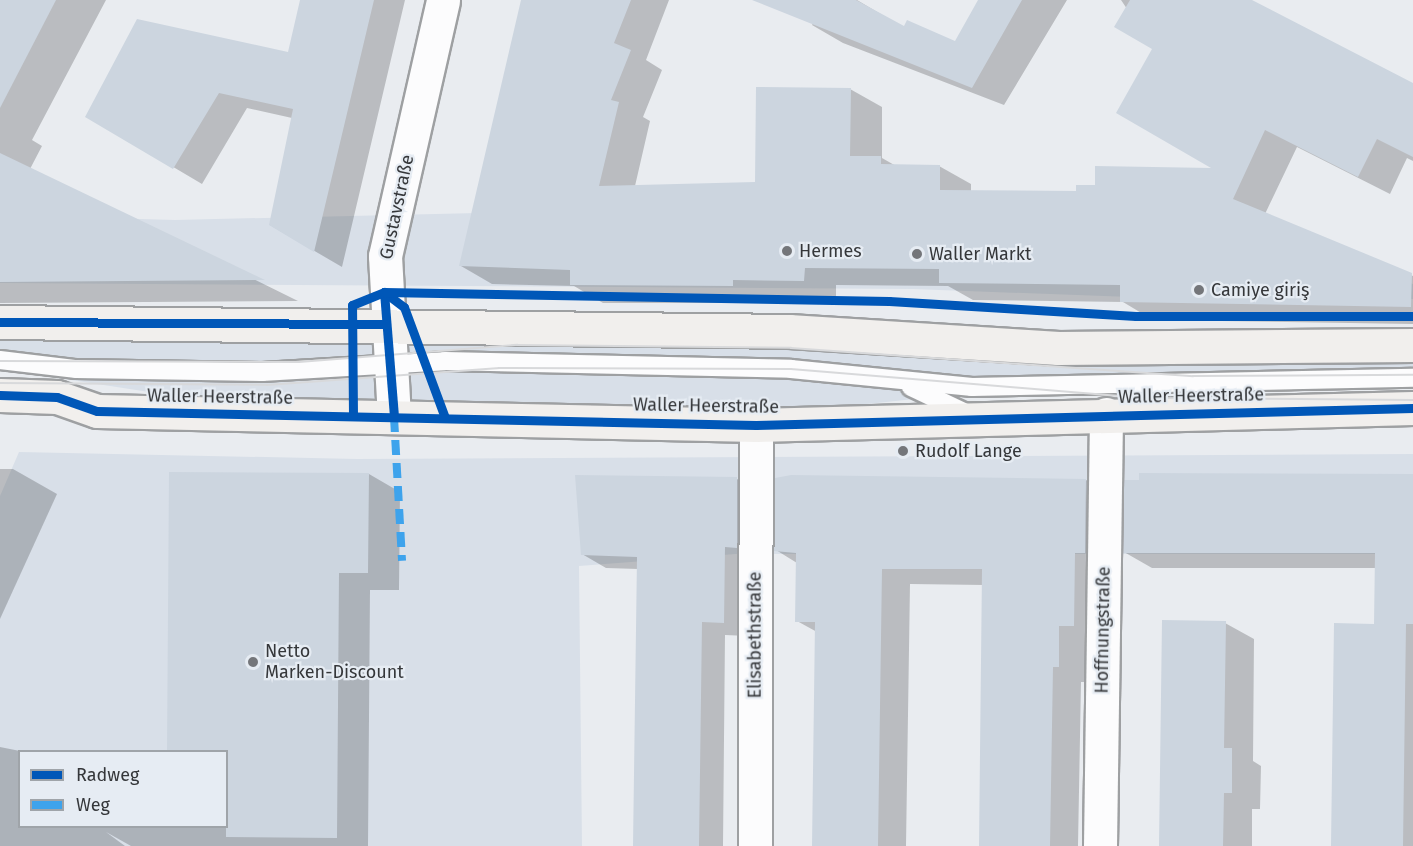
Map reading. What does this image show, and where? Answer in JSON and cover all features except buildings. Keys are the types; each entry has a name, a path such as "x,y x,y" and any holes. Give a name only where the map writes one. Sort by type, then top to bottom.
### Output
{"main road":[{"path":"0,322 385,324 789,331 1058,348 1413,345"},
{"name":"Waller Heerstraße","path":"0,395 57,397 98,411 756,425 1107,414 1413,408"}],"street":[{"name":"Gustavstraße","path":"394,417 385,324 385,255 443,0"},
{"name":"Hoffnungstraße","path":"1100,846 1107,414"},
{"name":"Elisabethstraße","path":"755,846 756,425"}],"lane":[{"path":"0,360 76,369 262,372 445,361 791,369 904,384 1413,378"},
{"path":"57,397 76,369"},
{"path":"904,384 976,418"}],"shaded area":[{"path":"864,204 1312,243 1413,284 1413,299 1238,301 913,289 0,283 0,215 175,220"},
{"path":"0,336 710,342 1413,358 1413,388 971,393 801,411 162,394 0,369"},
{"path":"19,452 357,459 1413,454 1413,554 736,554 579,566 582,846 0,846 0,496"}],"tram line":[{"path":"0,361 299,362 517,345 791,348 1193,376 1413,375"},
{"path":"0,383 267,385 499,368 791,369 1144,398 1413,400"}],"marked path":[{"path":"394,417 402,561"}],"cycle path":[{"path":"384,292 404,307 445,418"},
{"path":"384,292 394,417"},
{"path":"353,416 352,305 384,292 889,301 1136,316 1413,316"},
{"path":"0,322 385,324"},
{"path":"0,395 57,397 97,411 756,425 1413,408"}],"place":[{"name":"Hermes","path":"787,251"},
{"name":"Waller Markt","path":"917,254"},
{"name":"Camiye giriş","path":"1199,290"},
{"name":"Rudolf Lange","path":"903,451"},
{"name":"Netto Marken-Discount","path":"253,662"}]}
